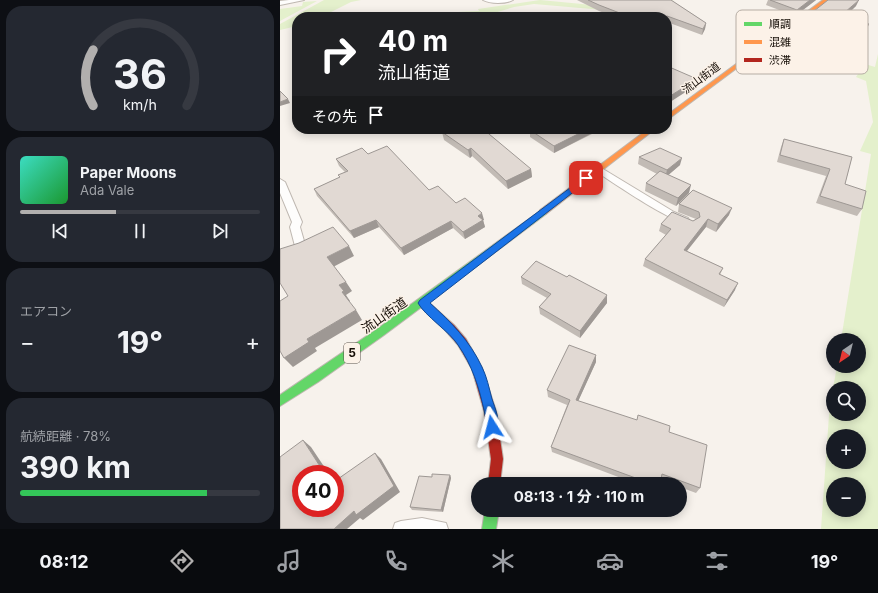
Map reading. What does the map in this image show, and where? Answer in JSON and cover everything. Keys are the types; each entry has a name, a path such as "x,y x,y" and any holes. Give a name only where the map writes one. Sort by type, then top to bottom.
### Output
{"main road":[{"name":"流山街道","path":"813,10 826,0"},
{"name":"流山街道","path":"672,114 736,67"},
{"name":"流山街道","path":"280,401 334,366 423,303 645,134"},
{"path":"423,303 450,328 462,342 477,368 490,411 497,459 495,477"},
{"path":"489,529 491,517"}],"lane":[{"path":"280,3 301,0"},
{"path":"486,0 510,0"},
{"path":"598,169 670,214 692,223"},
{"path":"280,182 297,222 295,227 301,248 280,256"},
{"path":"401,529 422,526 440,529"}],"green space":[{"path":"324,0 361,0 351,2 331,12 302,12"},
{"path":"540,0 603,6 643,0 675,0 615,11 534,4 514,7 498,12 458,12 479,11 478,9"},
{"path":"317,1 297,12 292,12 292,15 280,21 280,9 302,6 303,2"},
{"path":"292,17 292,27 280,30 280,24"},
{"path":"878,54 878,529 821,529 826,458 826,469 866,469 866,429 828,429 829,421 866,421 866,381 834,381 836,373 866,373 866,333 842,333 871,154 860,151 873,122 866,81 856,77 858,74 868,74 868,65 875,67"}],"building":[{"path":"588,0 671,0 706,23 703,29 672,18 672,12 617,12"},
{"path":"770,0 810,0 797,10"},
{"path":"828,0 859,0 847,10 815,10"},
{"path":"672,68 697,79 672,95"},
{"path":"280,91 288,99 280,102"},
{"path":"445,134 489,134 531,169 506,181 471,148 468,150"},
{"path":"536,134 578,134 554,146"},
{"path":"784,139 852,157 845,184 866,191 862,209 820,196 830,169 780,155"},
{"path":"387,146 429,190 438,186 456,203 465,198 482,213 478,216 483,220 463,232 451,221 401,248 376,220 350,231 314,189 340,177 338,175 348,171 336,159 362,148 368,154"},
{"path":"660,148 682,158 667,170 639,157"},
{"path":"660,171 691,185 678,198 646,183"},
{"path":"693,190 732,208 718,224 708,219 684,250 723,268 719,274 738,283 727,300 645,259 671,229 661,224 672,212 693,221 700,217 699,212 679,204"},
{"path":"333,227 349,246 327,257 346,282 339,285 344,291 342,292 356,310 307,339 309,342 284,358 280,351 280,301 288,296 280,283 280,249 299,243"},
{"path":"536,261 567,277 569,275 607,295 580,331 539,307 551,294 521,277"},
{"path":"569,345 596,355 576,400 637,420 638,415 670,426 669,432 707,445 700,488 687,483 687,477 670,477 662,474 661,477 633,477 551,447 570,400 547,390"},
{"path":"303,440 319,465 292,465 292,517 344,517 344,475 375,453 394,486 356,515 354,511 334,529 280,529 280,457"},
{"path":"432,474 450,475 441,510 410,507 419,476 432,477"}],"traffic: fast":[{"path":"280,401 381,332 543,212"},
{"path":"489,529 491,517"}],"traffic: slow":[{"path":"813,10 826,0"},
{"path":"672,114 736,67"},
{"path":"543,212 645,134"}],"traffic: jam":[{"path":"423,303 450,328 462,342 477,368 490,411 497,459 495,477"}],"route":[{"path":"492,427 490,411 477,368 462,342 450,328 423,303 586,178"}]}
